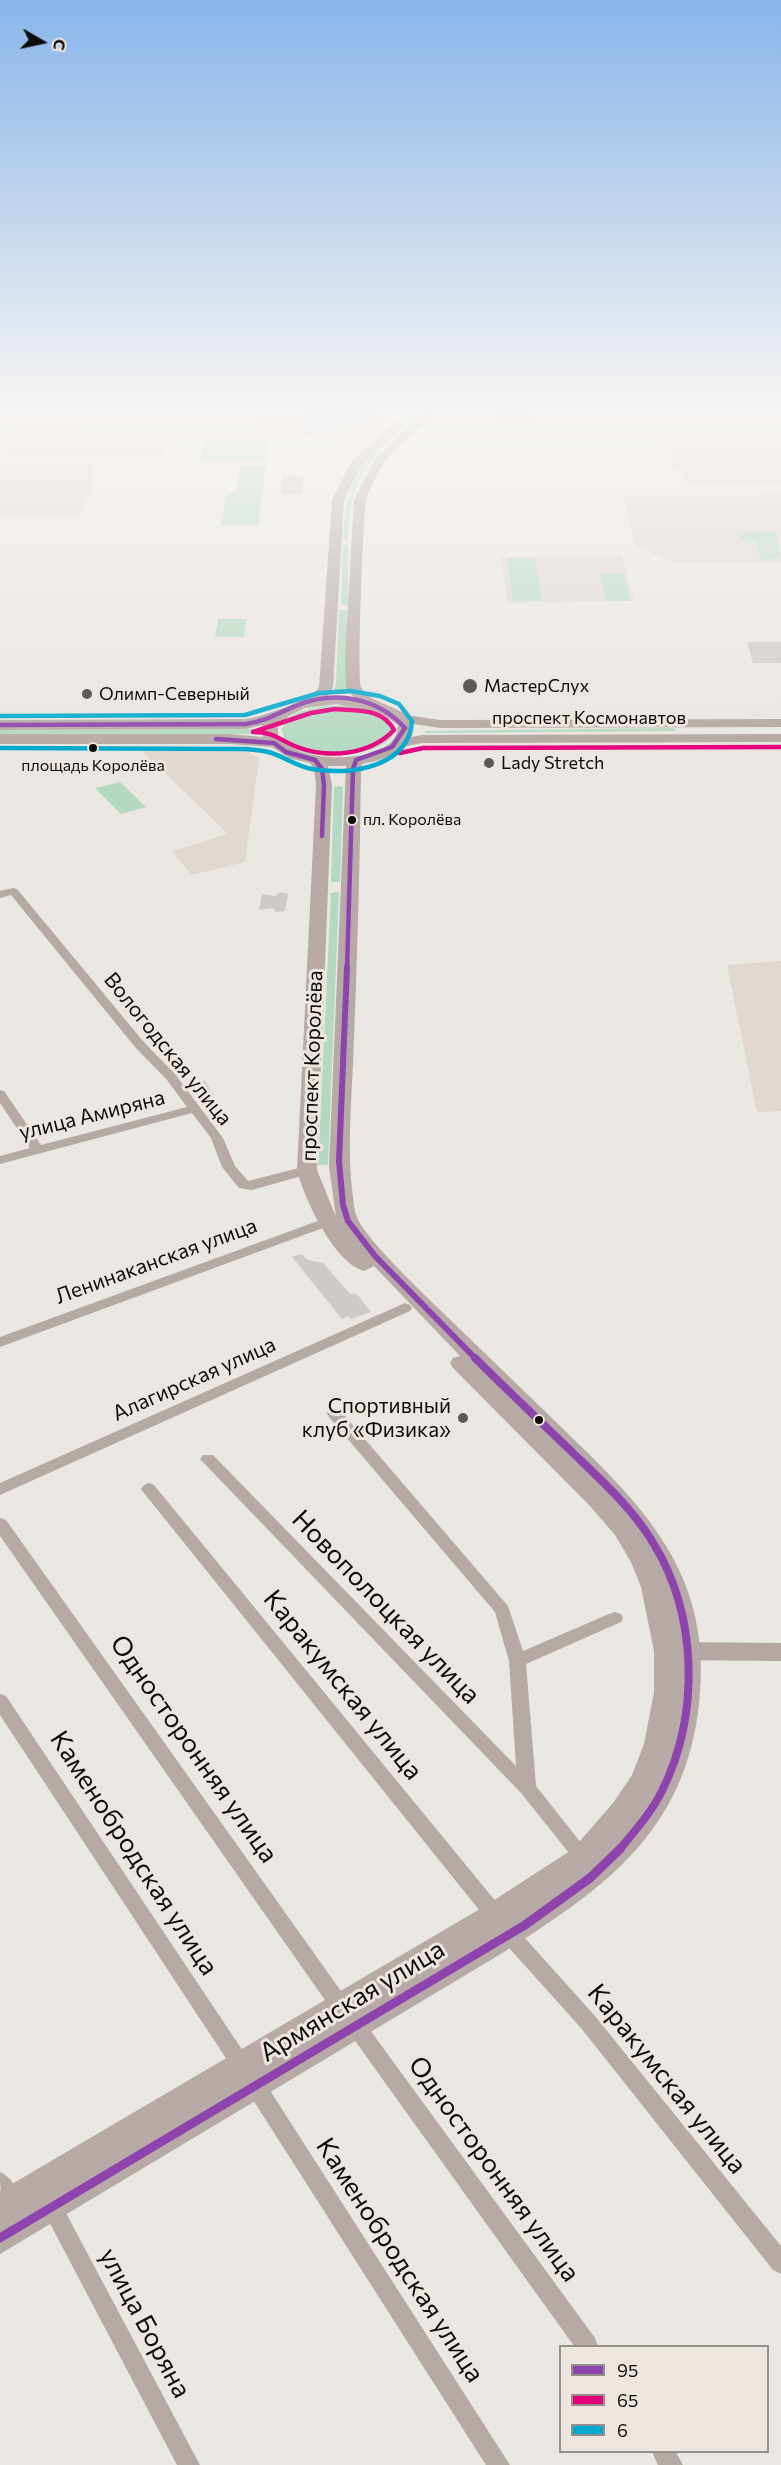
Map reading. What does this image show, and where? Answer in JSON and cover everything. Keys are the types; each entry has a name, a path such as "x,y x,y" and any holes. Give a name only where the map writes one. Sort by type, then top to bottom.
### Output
{"main road":[{"path":"0,725 246,724 275,718 320,697 326,687 336,524"},
{"path":"275,718 268,731 274,743 286,752 315,760 356,760 378,755 398,744 405,728 400,718 363,699 353,687 358,524"},
{"path":"334,546 345,542 357,546"},
{"path":"330,605 347,608 354,605"},
{"path":"309,703 337,700 375,705"},
{"name":"проспект Космонавтов","path":"400,718 411,722 440,724 684,730 781,738"},
{"name":"проспект Космонавтов","path":"398,744 422,739 684,730 781,723"},
{"path":"0,739 231,739 274,743"},
{"name":"проспект Королёва","path":"315,760 322,769 324,785 307,1170 315,1199 326,1222 405,1308 590,1491 624,1529 643,1560 654,1587 677,1651 688,1693 668,1746"},
{"name":"проспект Королёва","path":"356,760 353,769 351,892 339,1167 346,1217 359,1238 419,1302 611,1490 639,1523 661,1556 674,1587 683,1620 677,1651"},
{"path":"320,892 332,888 351,892"},
{"path":"307,1170 325,1172 339,1167"},
{"path":"677,1651 781,1652"},
{"name":"Армянская улица","path":"501,1924 583,1858 623,1811 668,1746"},
{"name":"Армянская улица","path":"0,2238 52,2207 249,2075 501,1924 602,1868 644,1822 664,1788 668,1746"},
{"name":"Армянская улица","path":"4,2198 249,2075"}],"street":[{"name":"Вологодская улица","path":"0,895 13,891 139,1044 171,1077 217,1138 229,1167 244,1185 252,1186 307,1170"},
{"path":"0,1094 37,1149"},
{"name":"улица Амиряна","path":"0,1160 194,1109"},
{"name":"Ленинаканская улица","path":"0,1342 326,1222"},
{"name":"Алагирская улица","path":"0,1489 405,1308"},
{"path":"334,1413 502,1610 517,1661 528,1788"},
{"name":"Новополоцкая улица","path":"208,1459 528,1788 583,1858"},
{"name":"Каракумская улица","path":"149,1489 501,1924 588,2022 781,2263"},
{"name":"Односторонняя улица","path":"0,1524 348,2016 586,2345"},
{"path":"517,1661 615,1618"},
{"name":"Каменобродская улица","path":"0,1701 249,2075 499,2465"},
{"name":"улица Боряна","path":"52,2207 189,2465"}],"shaded area":[{"path":"630,524 781,524 781,562 674,563 634,545"},
{"path":"622,556 634,601 508,603 501,557"},
{"path":"139,748 241,748 259,758 245,862 192,875 172,851 228,834"},
{"path":"781,961 781,1111 757,1112 727,965"}],"green space":[{"path":"221,524 258,524 258,526 221,526"},
{"path":"344,524 349,524 348,540 343,540"},
{"path":"737,532 776,532 781,559 761,559 755,541 740,541"},
{"path":"343,545 348,545 348,605 341,605"},
{"path":"507,558 535,558 542,601 513,601"},
{"path":"600,574 624,574 631,601 606,601"},
{"path":"339,610 347,610 347,694 333,694 336,684"},
{"path":"218,619 247,619 244,637 215,637"},
{"path":"344,705 380,713 394,726 392,737 382,745 367,751 330,756 296,750 286,741 282,728 293,716 309,709"},
{"path":"673,728 677,731 426,733 424,731"},
{"path":"256,729 255,734 0,734 0,730"},
{"path":"120,782 146,807 121,814 95,788"},
{"path":"334,787 343,787 340,882 331,882"},
{"path":"331,893 339,893 328,1165 318,1165"}],"building":[{"path":"747,642 781,642 781,663 753,663"},
{"path":"280,892 288,894 285,911 276,912 273,908 259,910 262,894 275,896"},
{"path":"205,1081 215,1097 201,1100 192,1084"},
{"path":"301,1254 308,1260 323,1263 350,1294 357,1294 371,1312 351,1319 348,1316 342,1319 292,1257"}],"transit line":[{"name":"6","path":"0,716 245,715 319,693 351,691 380,696 399,704 412,721 411,736 402,750 385,761 364,768 337,771 311,769 285,761 270,752 245,749 0,748"},
{"name":"95","path":"0,725 246,724 274,718 298,705 312,701 342,698 371,703 384,709 405,728 402,736 392,747 379,754 356,760 353,769 339,1136 340,1185 343,1205 353,1230 375,1256 465,1349 602,1481 644,1529 670,1574 681,1609 687,1646 688,1684 685,1721 676,1758 662,1792 643,1822 590,1878 525,1925 0,2238"},
{"name":"65","path":"335,709 375,713 389,720 394,730 374,746 362,750 335,753 309,750 294,746 274,734 253,732 311,713 335,709"},
{"name":"95","path":"216,739 274,743 286,752 315,760 322,769 324,785 322,836"},
{"name":"65","path":"400,753 423,748 781,747"}],"place":[{"name":"МастерСлух","path":"470,686"},
{"name":"Олимп-Северный","path":"87,694"},
{"name":"площадь Королёва","path":"93,748"},
{"name":"Lady Stretch","path":"489,763"},
{"name":"пл. Королёва","path":"352,820"},
{"name":"Спортивный клуб «Физика»","path":"463,1418"}]}
